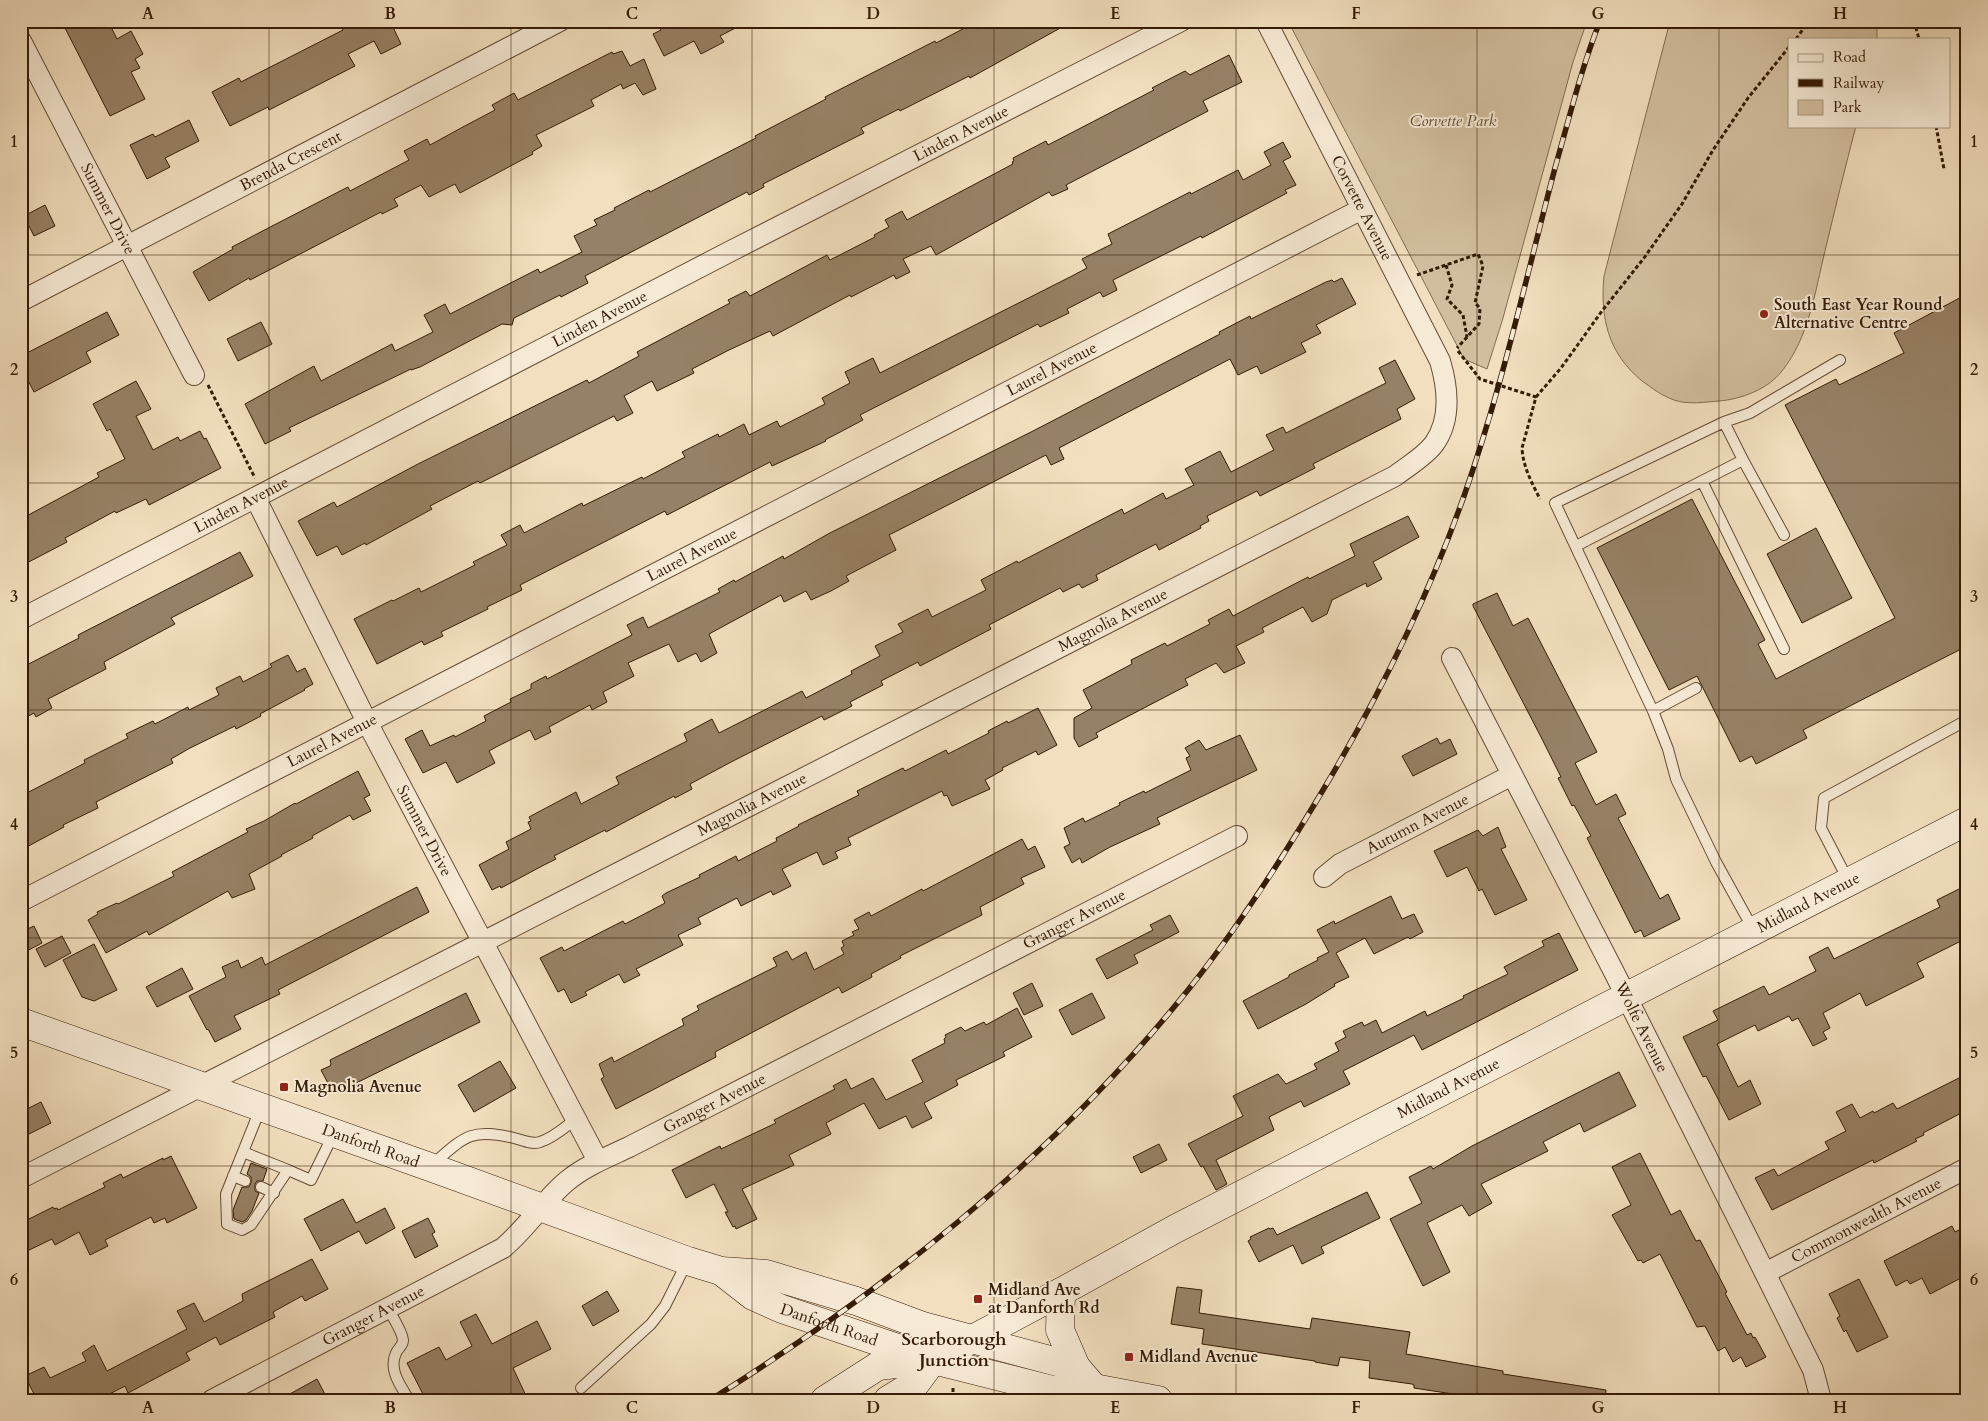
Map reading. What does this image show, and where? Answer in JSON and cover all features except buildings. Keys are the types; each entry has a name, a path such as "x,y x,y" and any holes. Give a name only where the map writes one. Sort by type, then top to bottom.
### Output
{"main road":[{"name":"Midland Avenue","path":"825,1400 878,1366 933,1360 1062,1292 1175,1229 1967,821"},
{"name":"Danforth Road","path":"21,1022 430,1166 688,1261 721,1271 766,1274 856,1301 923,1326 1076,1367"},
{"name":"Danforth Road","path":"721,1271 753,1296 782,1309 933,1360 1053,1390 1094,1388 1158,1400"},
{"path":"1062,1292 1060,1330 1076,1367 1094,1388"},
{"name":"Midland Avenue","path":"888,1400 916,1383 933,1360"}],"street":[{"name":"Brenda Crescent","path":"21,301 560,21"},
{"name":"Linden Avenue","path":"21,619 256,499 729,252 1181,21"},
{"name":"Corvette Avenue","path":"1266,21 1440,361 1446,380 1448,398"},
{"name":"Summer Drive","path":"21,41 194,375"},
{"name":"Laurel Avenue","path":"21,901 1362,209"},
{"name":"Magnolia Avenue","path":"21,1178 1395,476 1416,461 1435,443 1444,422 1448,398"},
{"name":"Summer Drive","path":"256,499 367,722 598,1161"},
{"name":"Wolfe Avenue","path":"1452,658 1626,996 1765,1273 1813,1370 1821,1400"},
{"name":"Autumn Avenue","path":"1324,877 1340,864 1512,775"},
{"name":"Granger Avenue","path":"212,1400 503,1248 516,1237 540,1208 568,1180 598,1161 1237,836"},
{"name":"Commonwealth Avenue","path":"1765,1273 1967,1168"}],"lane":[{"path":"1753,930 1716,862 1676,779 1668,749 1653,711 1555,503 1724,422 1750,413 1840,360"},
{"path":"1724,422 1784,535"},
{"path":"1576,546 1743,460"},
{"path":"1702,481 1784,649"},
{"path":"1653,711 1696,688"},
{"path":"1849,881 1821,828 1824,798 1967,720"},
{"path":"262,1106 226,1194 227,1224 242,1230 252,1225 258,1208 274,1193 288,1170"},
{"path":"430,1166 456,1143 473,1135 488,1133 534,1143 548,1138 576,1119"},
{"path":"243,1152 311,1180 334,1133"},
{"path":"233,1176 245,1181"},
{"path":"261,1187 274,1193"},
{"path":"226,1194 237,1199"},
{"path":"581,1388 651,1324 665,1306 688,1261"},
{"path":"388,1308 403,1338 402,1345 396,1353 395,1375 409,1400"}],"path":[{"path":"1797,38 1808,21"},
{"path":"1914,21 1919,38"},
{"path":"1560,513 1550,511 1541,501 1529,476 1523,457 1522,448 1536,397 1561,368 1602,311 1644,258 1682,204 1713,150 1748,98 1788,48"},
{"path":"1936,128 1944,169"},
{"path":"1414,276 1478,254 1483,266 1475,304 1480,308 1479,324 1457,348"},
{"path":"1446,265 1452,285 1447,298 1449,303 1463,315 1467,337"},
{"path":"1472,371 1480,379 1536,397"},
{"path":"194,375 207,383 212,392 255,479 256,499"},
{"path":"953,1384 954,1400"}],"green space":[{"name":"Corvette Park","path":"1288,21 1587,21 1573,62 1503,318 1487,369 1464,359"},
{"path":"1670,21 1877,21 1877,38 1788,38 1788,128 1855,128 1810,314 1799,344 1776,377 1754,392 1728,400 1679,402 1657,392 1630,370 1614,347 1605,320 1603,306 1604,276"}],"railway":[{"path":"710,1400 777,1357 907,1263 969,1213 1029,1160 1141,1046 1211,961 1281,859 1368,712 1420,606 1450,533 1490,415 1570,113 1600,21"}],"place":[{"name":"South East Year Round Alternative Centre","path":"1764,314"},
{"name":"Magnolia Avenue","path":"284,1087"},
{"name":"Midland Ave at Danforth Rd","path":"978,1299"},
{"name":"Midland Avenue","path":"1129,1357"}],"district":[{"name":"Scarborough Junction","path":"954,1349"}]}
